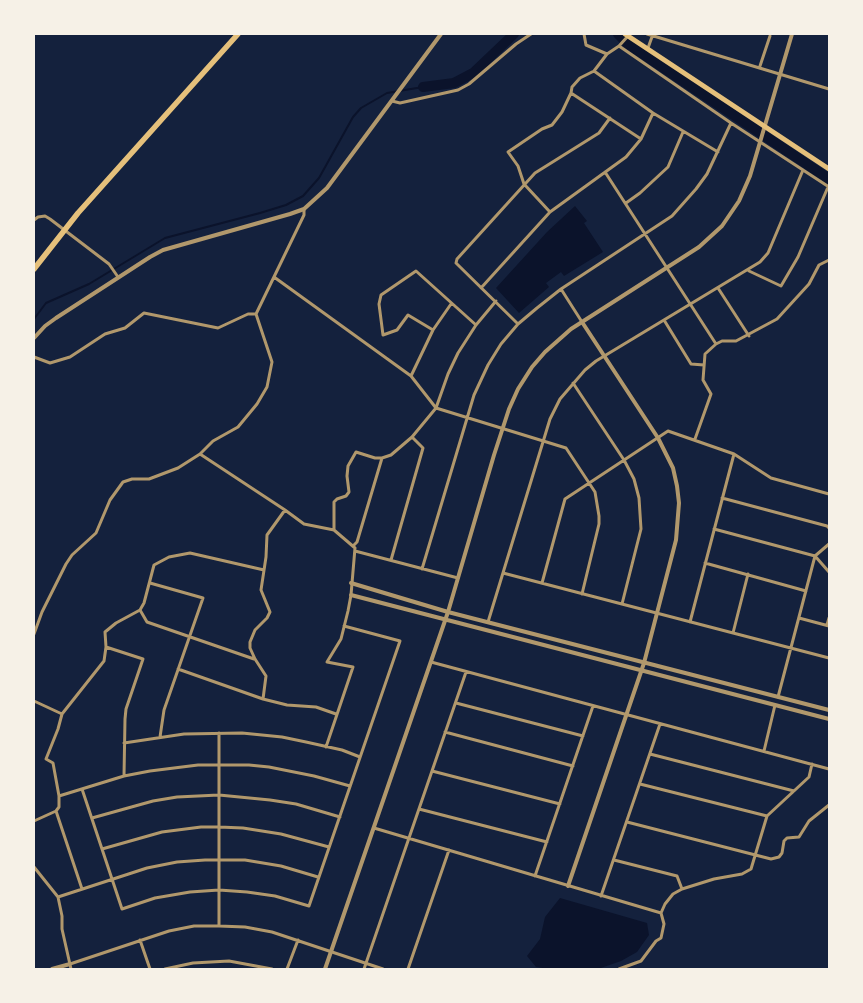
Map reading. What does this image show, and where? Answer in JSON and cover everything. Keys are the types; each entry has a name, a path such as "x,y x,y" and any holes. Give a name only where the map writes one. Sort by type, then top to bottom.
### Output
{"highway":[{"path":"34,269 78,213 238,34"}],"main road":[{"path":"627,35 829,169"}],"street":[{"path":"34,338 56,318 163,250 304,209 327,188 441,34"},
{"path":"392,101 400,103 458,90 470,84 530,34"},
{"path":"584,34 586,45 607,54"},
{"path":"647,34 829,88"},
{"path":"325,969 446,619 503,428 518,389 532,367 545,352 582,322 699,247 722,226 744,191 761,141 792,34"},
{"path":"550,212 524,184 518,166 508,152 542,129 552,125 562,112 572,86 580,78 594,71 607,54 619,46 627,35"},
{"path":"648,48 653,35"},
{"path":"760,67 770,36"},
{"path":"619,46 829,187 798,257 781,286 748,270"},
{"path":"594,71 653,112 718,152"},
{"path":"571,92 641,139"},
{"path":"481,288 550,212 626,157 641,139 653,112"},
{"path":"518,324 456,263 458,258 535,173 600,133 610,118"},
{"path":"422,569 474,395 488,365 501,344 518,324 561,289 672,216 686,202 707,174 732,123"},
{"path":"626,203 668,167 684,132"},
{"path":"488,622 543,441 553,412 560,399 585,370 604,356 760,262 768,253 803,170"},
{"path":"605,172 716,344"},
{"path":"34,634 42,612 66,564 77,550 96,533 110,500 123,482 132,479 158,477 178,468 200,454 213,441 238,427 257,404 267,387 272,362 256,314 304,215 304,209"},
{"path":"34,220 45,216 109,264 118,278"},
{"path":"695,440 711,394 703,380 705,354 722,341 736,341 749,336 777,319 805,290 818,265 829,260"},
{"path":"433,330 408,315 397,330 383,335 381,296 416,271 476,325"},
{"path":"274,277 411,376 436,408 566,448 595,492 598,502 599,524 582,594"},
{"path":"718,288 749,336"},
{"path":"561,289 658,438 673,468 679,503 676,540 642,670 568,886"},
{"path":"334,530 334,502 336,499 346,496 349,492 346,476 348,466 356,452 375,458 382,458 391,455 412,437 436,408 458,353 476,325 496,302"},
{"path":"411,376 433,330 451,304"},
{"path":"34,357 50,363 70,357 105,334 125,328 144,313 218,328 248,314 256,314"},
{"path":"664,320 691,364 704,365"},
{"path":"573,383 624,460 634,479 639,498 641,529 622,604"},
{"path":"542,584 565,499 668,430 734,454 771,478 829,494"},
{"path":"390,560 423,448 412,437"},
{"path":"200,454 309,526 334,530 353,546 355,552 351,583 352,595 340,639 327,662 353,667 326,747"},
{"path":"690,622 734,454"},
{"path":"353,546 357,542 382,458"},
{"path":"722,498 829,528"},
{"path":"263,699 266,676 255,659 250,648 250,642 255,630 267,618 270,612 261,590 267,535 285,510"},
{"path":"714,529 815,556 829,572"},
{"path":"778,697 815,556 829,544"},
{"path":"355,552 458,578"},
{"path":"34,821 56,811 59,807 53,763 46,759 62,714 104,661 106,647 105,632 116,623 140,610 144,604 154,565 168,557 190,553 264,570"},
{"path":"705,563 806,591"},
{"path":"503,573 829,658"},
{"path":"732,633 748,574"},
{"path":"150,583 203,598 162,717 160,737"},
{"path":"351,583 448,612 829,710"},
{"path":"352,595 829,719"},
{"path":"140,610 147,622 255,659"},
{"path":"799,618 828,626 829,618"},
{"path":"82,789 122,909 155,898 190,892 219,890 276,896 309,906 400,641 344,626"},
{"path":"106,647 143,659 126,709 124,776"},
{"path":"430,662 829,768"},
{"path":"178,669 263,699 287,705 316,707 336,714"},
{"path":"364,969 466,672"},
{"path":"34,701 62,714"},
{"path":"456,703 583,736"},
{"path":"764,751 775,705"},
{"path":"535,876 593,706"},
{"path":"601,896 660,724"},
{"path":"445,732 573,766"},
{"path":"124,743 160,737 219,733 282,737 360,757"},
{"path":"219,733 219,926"},
{"path":"650,754 794,791"},
{"path":"59,796 124,776 175,767 219,764 268,767 314,776 350,786"},
{"path":"619,969 641,961 656,941 661,938 664,924 661,913 673,894 682,889 714,879 742,874 750,869 767,816 809,777 812,764"},
{"path":"432,771 560,804"},
{"path":"640,784 767,816"},
{"path":"92,818 153,801 219,795 296,804 340,816"},
{"path":"627,822 771,859 782,854 784,840 799,837 809,821 829,805"},
{"path":"419,809 547,842"},
{"path":"56,811 82,889"},
{"path":"102,849 162,832 219,827 243,828 281,834 329,846"},
{"path":"374,828 661,913"},
{"path":"408,969 449,850"},
{"path":"58,897 147,868 177,862 219,859 244,860 282,866 318,877"},
{"path":"614,860 677,876 682,889"},
{"path":"34,867 58,897 62,916 62,929 72,969"},
{"path":"52,969 178,929 194,926 219,926 245,927 272,932 383,969"},
{"path":"140,940 150,969"},
{"path":"287,969 298,940"},
{"path":"165,969 193,963 229,961 272,969"}],"water":[{"path":"575,206 587,221 584,223 603,252 564,276 561,272 546,283 549,287 519,313 496,288 547,232"},
{"path":"560,898 647,923 649,935 637,952 621,961 598,969 549,969 536,967 527,956 540,939 545,917"}],"waterway":[{"path":"423,87 454,83 473,73 514,34"},
{"path":"618,34 628,44 829,179"},
{"path":"34,319 46,303 89,284 165,238 260,213 286,205 303,196 319,178 353,117 361,108 387,93 423,87"}]}
